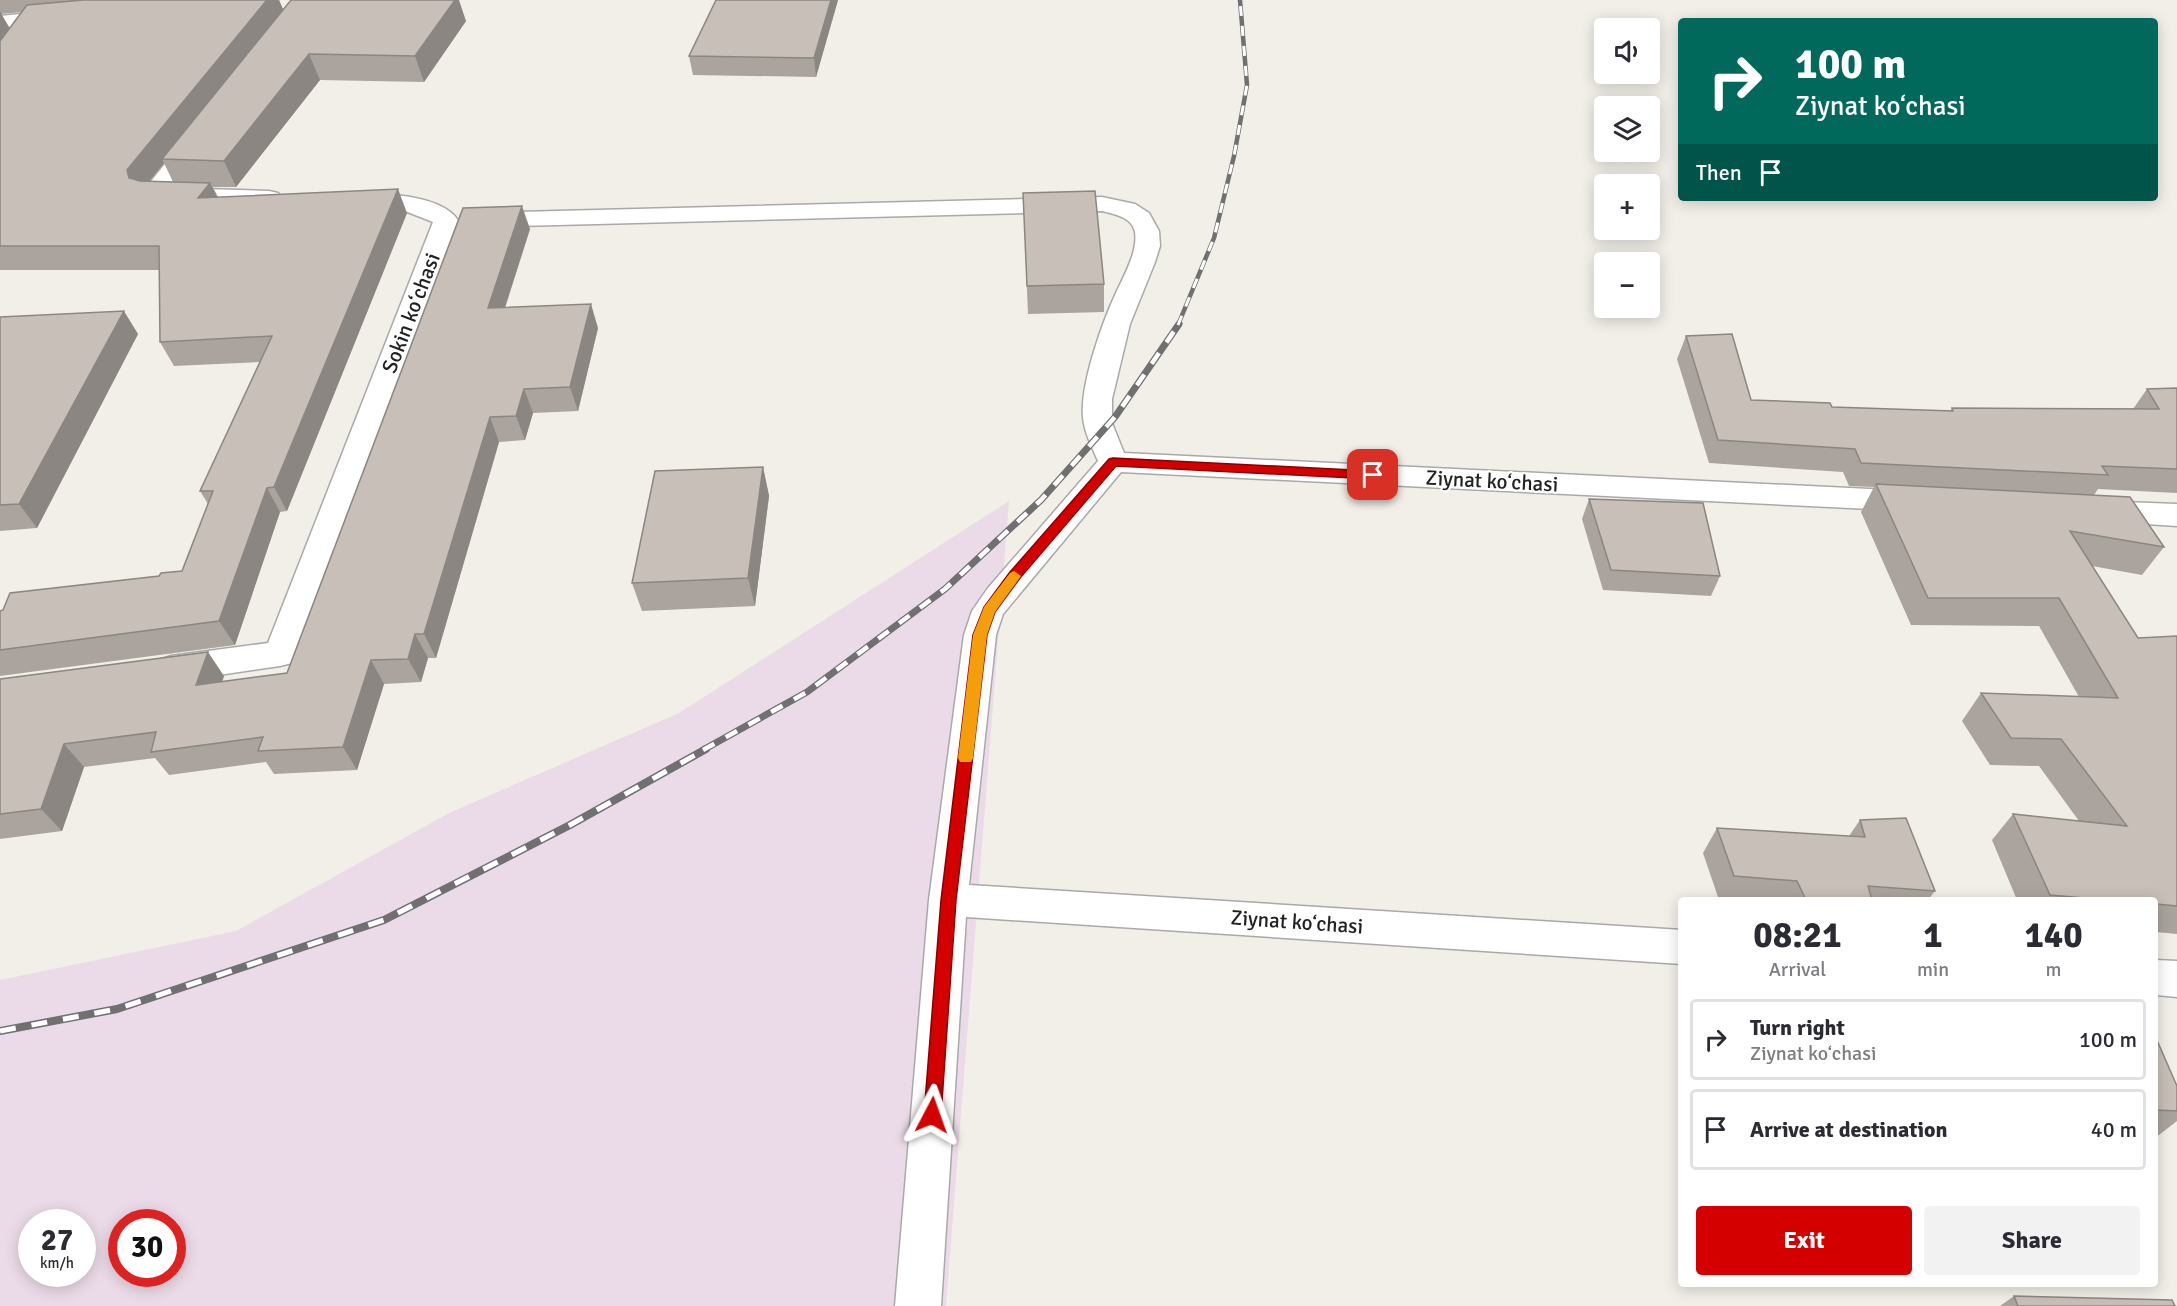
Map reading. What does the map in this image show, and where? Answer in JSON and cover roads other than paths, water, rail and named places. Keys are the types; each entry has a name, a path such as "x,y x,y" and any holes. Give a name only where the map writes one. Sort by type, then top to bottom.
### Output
{"street":[{"path":"0,22 79,15"},
{"path":"13,44 32,19"},
{"path":"212,121 153,195 293,198"},
{"path":"339,199 407,202 429,209 446,220 668,217 1102,204 1121,206 1135,212 1143,219 1148,233 1147,254 1120,316 1097,410 1099,428 1113,462 1015,575 988,611 980,635 948,900 918,1306"},
{"name":"Sokin koʻchasi","path":"152,671 280,654 446,220"},
{"name":"Ziynat koʻchasi","path":"1113,462 1940,503"},
{"path":"2071,509 2177,515"},
{"name":"Ziynat koʻchasi","path":"948,900 1678,947"},
{"path":"2158,978 2177,979"}],"railway":[{"path":"1178,325 1214,238 1234,156 1247,85 1240,0"},
{"path":"703,750 807,692 945,589 1041,500 1115,417 1179,324"},
{"path":"0,1031 117,1009 384,920 570,825 706,749"}]}
